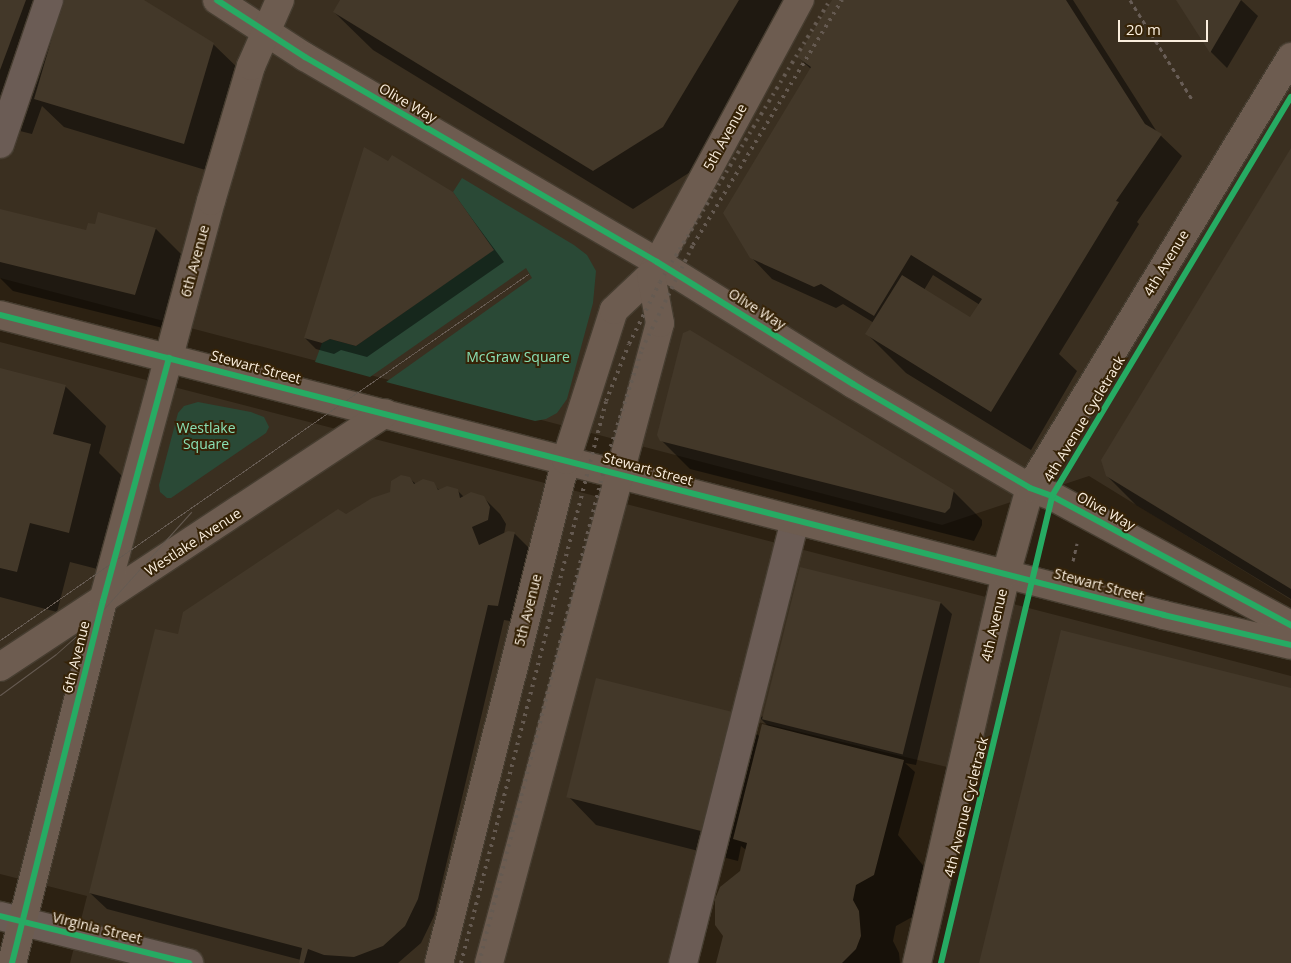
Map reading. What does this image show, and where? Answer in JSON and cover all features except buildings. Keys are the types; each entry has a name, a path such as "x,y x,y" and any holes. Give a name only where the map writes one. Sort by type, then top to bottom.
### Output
{"main road":[{"name":"Olive Way","path":"217,0 265,32 654,269 1030,488 1052,496 1291,625"},
{"name":"6th Avenue","path":"12,963 11,919 103,601 222,165 251,66 280,0"},
{"name":"5th Avenue","path":"439,963 566,460 614,310 654,269 800,0"},
{"name":"4th Avenue","path":"916,963 1006,574 1030,488 1291,57"},
{"path":"489,963 617,474 660,322 654,269"},
{"name":"Stewart Street","path":"0,315 1006,574 1291,644"},
{"name":"Westlake Avenue","path":"0,667 385,414"}],"street":[{"path":"0,144 49,0"},
{"path":"683,963 795,520"},
{"name":"Virginia Street","path":"11,919 189,963"}],"path":[{"path":"1130,0 1193,101"}],"shaded area":[{"path":"0,0 1291,0 1291,600 1089,476 942,525 0,278"},
{"path":"0,342 1291,676 1291,963 943,963 989,777 754,721 692,963 70,963 87,896 0,874"}],"green space":[{"name":"McGraw Square","path":"462,178 574,245 587,255 596,271 593,303 567,399 557,413 546,419 535,421 386,382 532,278 526,268 370,377 315,362 322,343 330,339 356,346 493,250 453,192"},
{"name":"Westlake Square","path":"198,402 251,412 264,417 269,427 266,433 171,498 167,498 160,492 159,485 178,413 184,406"}],"tram line":[{"path":"0,640 528,274"},
{"path":"0,695 56,654 92,622 191,512"}],"railway":[{"path":"461,963 606,401 629,344 660,282 830,0"},
{"path":"479,963 606,461 642,349 693,245 842,0"}],"cycle path":[{"path":"217,0 305,57 657,262 853,384 1030,488 1052,496 1291,625"},
{"name":"4th Avenue Cycletrack","path":"941,963 1052,496 1291,97"},
{"path":"0,315 1164,615 1291,645"},
{"path":"12,963 103,601 169,358"},
{"path":"0,916 189,963"}]}
